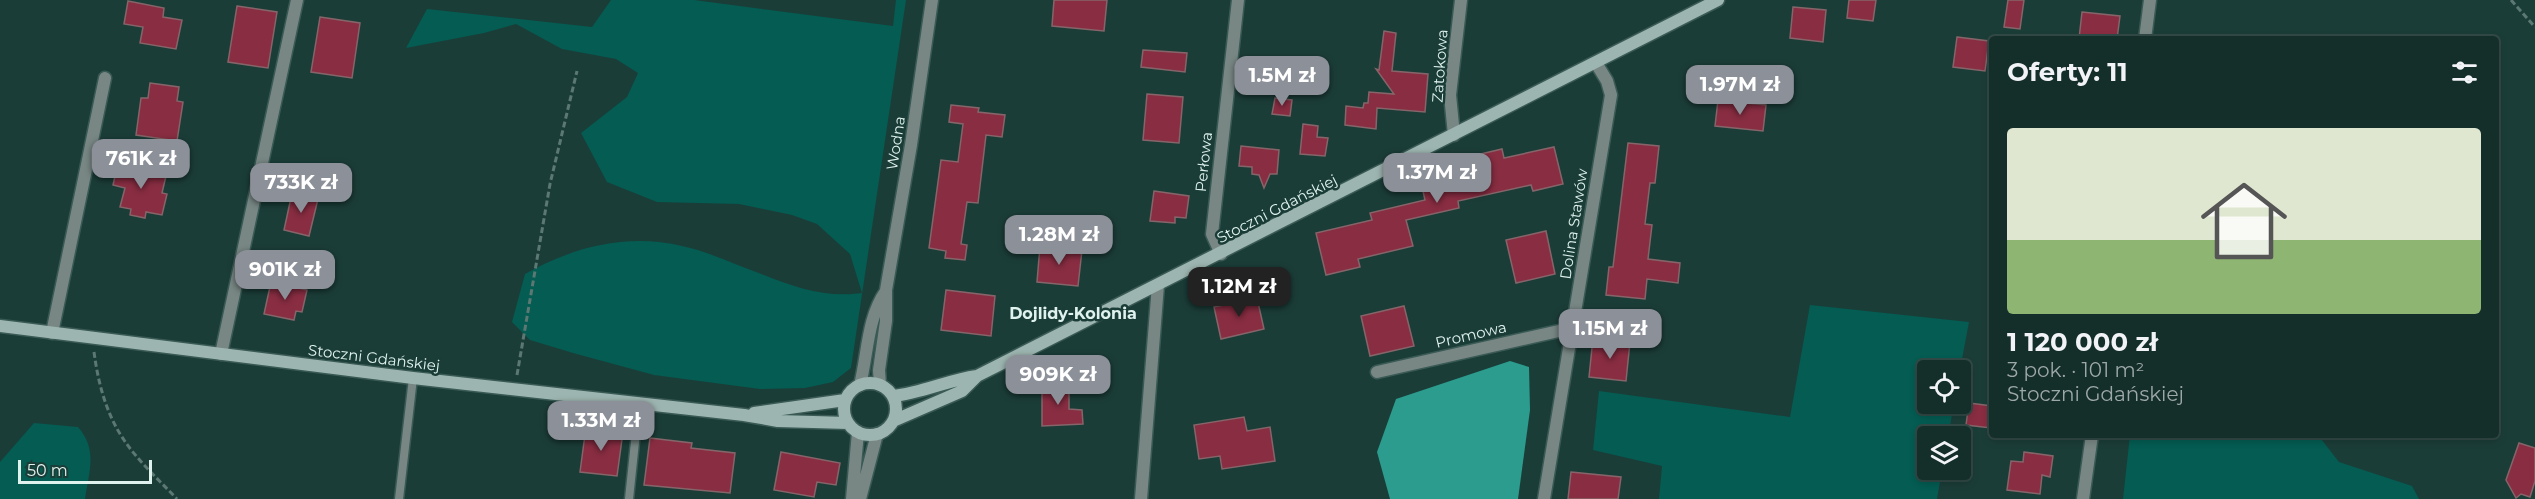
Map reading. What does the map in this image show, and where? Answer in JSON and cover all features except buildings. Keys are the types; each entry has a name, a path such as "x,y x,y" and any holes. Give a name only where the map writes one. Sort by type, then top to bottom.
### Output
{"street":[{"path":"221,354 297,0"},
{"name":"Wodna","path":"880,385 879,370 886,321 886,290 911,145 932,0"},
{"name":"Perłowa","path":"1221,254 1212,234 1238,0"},
{"name":"Zatokowa","path":"1454,135 1450,95 1461,0"},
{"name":"Stoczni Gdańskiej","path":"894,421 962,391 977,376 1718,0"},
{"path":"2145,36 2150,0"},
{"name":"Dolina Stawów","path":"1544,499 1611,95 1607,81 1596,63"},
{"path":"52,333 105,78"},
{"path":"1141,499 1158,285"},
{"name":"Wodna","path":"860,385 871,320 886,290"},
{"name":"Stoczni Gdańskiej","path":"0,327 514,390 744,415 778,421 848,423"},
{"name":"Promowa","path":"1377,372 1572,328"},
{"name":"Stoczni Gdańskiej","path":"893,396 959,378 977,376"},
{"path":"867,383 880,385 893,396 896,404 894,421 890,427 877,434 858,432 848,423 844,408 845,400 854,388 860,385 867,383"},
{"name":"Stoczni Gdańskiej","path":"744,415 845,400"},
{"path":"852,499 858,432"},
{"path":"860,499 877,434"},
{"path":"2083,499 2092,438"}],"lane":[{"path":"399,499 413,378"},
{"path":"628,499 639,404"}],"path":[{"path":"2511,0 2535,27"},
{"path":"514,390 550,184 577,71"},
{"path":"94,338 98,377 107,408 123,440 177,499"}],"shaded area":[{"path":"611,0 694,0 893,26 896,0 906,0 851,368 833,382 805,388 760,389 654,375 530,340 512,322 525,274 562,256 621,242 661,242 682,246 713,255 800,288 836,294 862,293 850,254 817,224 792,215 739,204 657,202 607,182 581,133 627,97 638,73 616,59 562,49 516,24 484,33 406,48 427,9 592,27"},
{"path":"1810,305 1969,322 1962,360 1917,360 1917,414 1952,414 1950,426 1917,426 1917,480 1940,480 1937,499 1659,499 1662,466 1593,450 1599,391 1790,417"},
{"path":"1510,361 1529,367 1530,410 1518,499 1390,499 1377,452 1396,399"},
{"path":"34,423 78,427 88,444 90,453 90,470 85,499 0,499 0,462"},
{"path":"2130,438 2320,438 2339,462 2412,486 2419,499 2123,499"}],"district":[{"name":"Dojlidy-Kolonia","path":"1073,313"}]}
